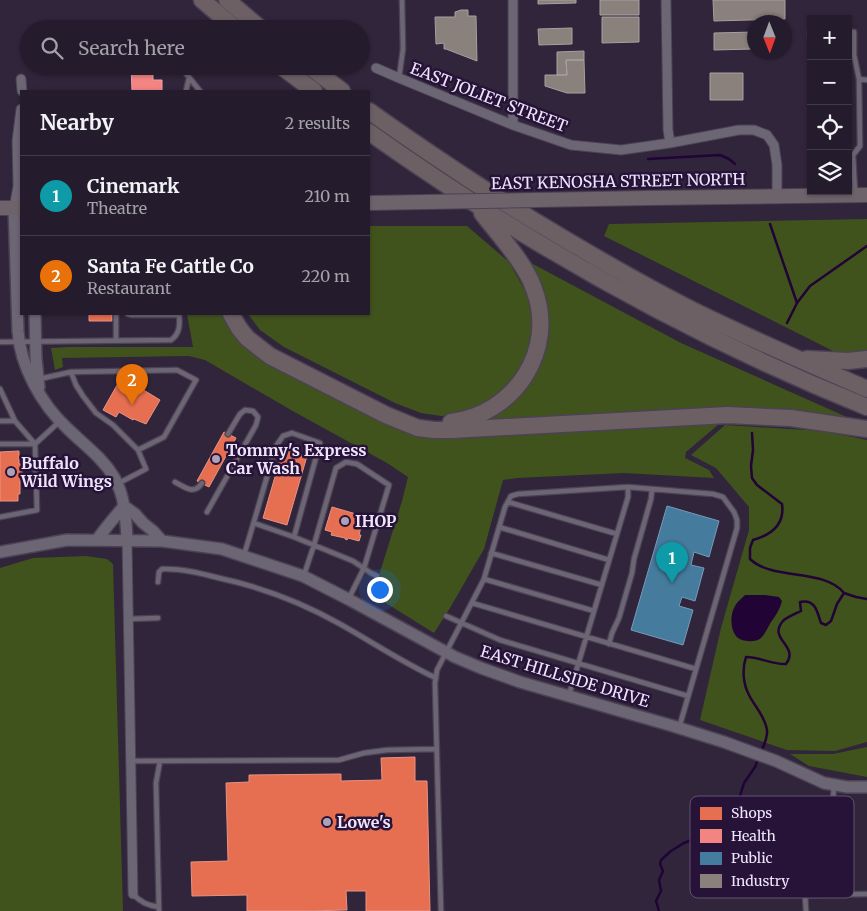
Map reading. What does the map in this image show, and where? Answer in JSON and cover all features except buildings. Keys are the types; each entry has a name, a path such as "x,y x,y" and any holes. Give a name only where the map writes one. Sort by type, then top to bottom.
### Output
{"highway":[{"path":"202,0 225,20"},
{"path":"227,0 250,20"},
{"path":"293,75 313,90"},
{"path":"321,75 341,90"},
{"path":"370,112 433,156 563,239 627,275 694,311 794,358 867,389"},
{"path":"370,133 475,204 614,287 674,319 757,359 824,390 867,407"},
{"path":"240,315 250,332 266,344 396,412 434,423 458,421 480,415 499,404 524,378 538,346 540,315 534,289 528,276 475,204"},
{"path":"231,315 238,328 247,338 270,356 386,415 418,428 452,430 727,415 791,418 867,429"},
{"path":"794,358 848,361 867,359"}],"main road":[{"name":"EAST KENOSHA STREET NORTH","path":"370,203 861,195"},
{"path":"0,208 18,208"}],"street":[{"path":"513,0 514,125"},
{"path":"666,0 668,130 670,143"},
{"name":"EAST JOLIET STREET","path":"376,68 514,125 571,145 621,150 739,130 754,130 767,135 774,145 777,196"},
{"path":"21,79 22,90"},
{"path":"20,117 17,140 18,342 26,368 50,409 60,421 95,452 107,467 117,483 124,506 127,540 133,894"},
{"path":"35,315 36,358 40,393"},
{"path":"97,540 124,506"},
{"path":"124,506 135,514 162,541"},
{"name":"EAST HILLSIDE DRIVE","path":"0,552 67,540 162,541 222,549 303,576 446,652 481,668 520,682 745,749 815,779 834,785 867,787"}],"lane":[{"path":"399,78 403,49 402,0"},
{"path":"852,32 854,32 854,56 858,79 860,146 853,155 861,195"},
{"path":"187,75 199,90"},
{"path":"186,90 189,78"},
{"path":"858,79 867,80"},
{"path":"860,146 867,146"},
{"path":"116,315 116,340"},
{"path":"0,342 173,339 180,327 179,315"},
{"path":"38,379 71,372 177,370 196,380 164,436 138,450"},
{"path":"71,372 76,385 96,413 113,425 138,450 146,469 117,483"},
{"path":"0,388 15,420 35,444 37,510 0,517"},
{"path":"208,512 256,425 258,417 253,411 245,410 240,414 228,434"},
{"path":"0,421 15,420"},
{"path":"0,444 35,444 60,421"},
{"path":"244,556 276,446 283,436 292,433 320,443 294,537"},
{"path":"303,576 336,468 346,462 357,464 389,485 364,568 348,599"},
{"path":"176,482 192,490 198,488 202,483"},
{"path":"569,696 628,497 628,487"},
{"path":"442,911 437,748 437,670 484,579 505,507 511,496 628,487 713,494 722,497 734,512 737,528 679,728"},
{"path":"610,644 632,573 652,489"},
{"path":"508,502 617,534"},
{"path":"254,523 353,561 378,576"},
{"path":"499,527 609,560"},
{"path":"492,553 602,585"},
{"path":"158,582 159,572 162,569 173,569 243,583 270,592 302,604 411,666 436,678"},
{"path":"484,579 594,611"},
{"path":"472,603 696,669"},
{"path":"446,616 500,640 688,696"},
{"path":"128,619 158,618"},
{"path":"130,761 339,760 364,753 387,750 437,748"},
{"path":"133,894 147,905 159,909 156,784 160,761"},
{"path":"834,785 834,796"},
{"path":"854,894 867,894"},
{"path":"805,898 806,911"}],"green space":[{"path":"867,219 867,350 855,353 835,352 604,236 609,224"},
{"path":"370,226 467,226 509,262 527,294 534,329 526,360 517,380 495,398 470,413 441,416 421,413 395,403 284,347 260,330 249,315 370,315"},
{"path":"526,262 681,343 858,422 805,416 482,421 544,348"},
{"path":"187,315 223,315 239,339 263,361 395,428 439,438 719,424 686,452 685,458 709,470 714,478 624,473 503,480 484,549 434,633 373,595 408,477 387,463 205,360 189,356 62,358 63,367 55,370 51,348 193,347"},
{"path":"725,425 823,431 867,440 867,742 835,751 787,750 700,720 721,628 749,530 749,507 716,468 691,455"},
{"path":"86,556 107,559 113,564 123,911 0,911 0,568 33,558"},
{"path":"867,747 867,777 809,766 790,754 833,754"}],"shaded area":[{"path":"745,595 779,597 782,601 778,612 764,635 755,641 738,638 734,633 731,621 733,609"}],"waterway":[{"path":"648,159 720,155 735,164"},
{"path":"770,224 797,303"},
{"path":"787,323 797,303 810,286 867,246"},
{"path":"752,433 752,478 757,485 782,504 782,511 779,523 775,528 766,535 753,540 750,548 750,559 760,566 772,570 824,580 835,585 844,593 837,604 831,621 826,625 821,623 815,607 809,602 800,602 801,611 783,621 779,627 779,633 789,652 786,664 746,657 744,671 745,686 760,712 767,730 761,752"},
{"path":"844,593 867,599"},
{"path":"740,796 744,783 758,759"},
{"path":"659,911 656,901 661,891 659,880 663,871 660,864 661,860 671,851 690,841"}],"place":[{"name":"Santa Fe Cattle Co","path":"132,405"},
{"name":"Tommy's Express Car Wash","path":"216,459"},
{"name":"Buffalo Wild Wings","path":"11,472"},
{"name":"IHOP","path":"345,521"},
{"name":"Cinemark","path":"672,583"},
{"name":"Lowe's","path":"327,822"}]}
